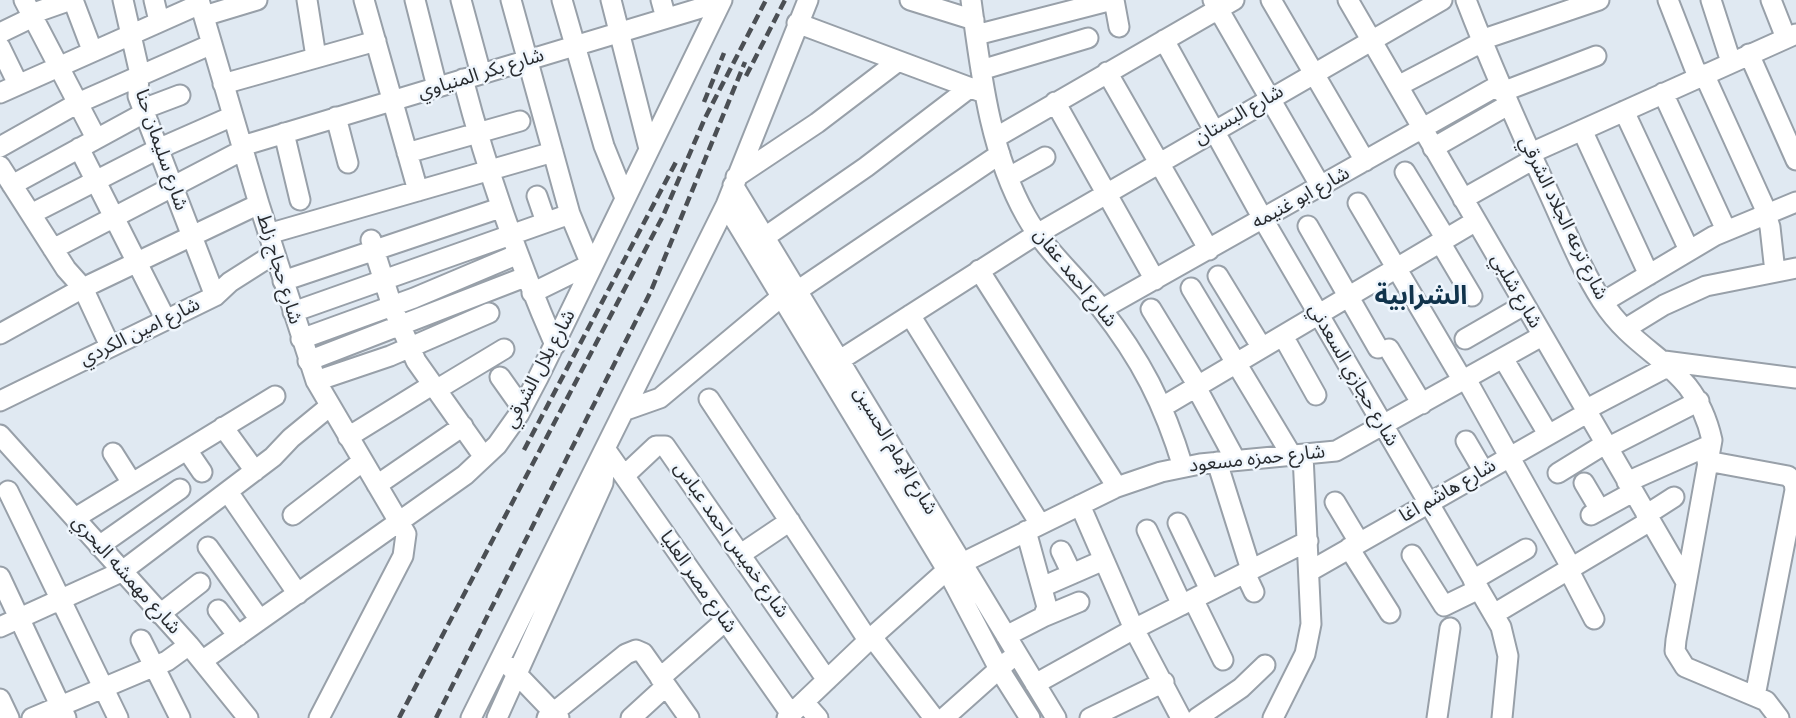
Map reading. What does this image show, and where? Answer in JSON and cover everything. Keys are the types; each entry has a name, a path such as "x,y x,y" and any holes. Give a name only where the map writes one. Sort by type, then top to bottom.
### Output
{"street":[{"path":"0,33 29,10 72,0 92,50"},
{"name":"شارع سليمان حنا","path":"123,0 139,75 137,89 215,296"},
{"path":"154,0 159,21"},
{"path":"307,0 316,57"},
{"path":"364,0 418,191"},
{"path":"415,0 437,87"},
{"path":"461,0 477,133 487,171 516,255 555,345"},
{"path":"309,361 399,326 591,265 570,214 511,0"},
{"path":"562,0 604,146 625,198"},
{"path":"611,0 649,149"},
{"path":"471,718 590,474 626,411 726,205 796,23 808,0"},
{"path":"910,0 975,28 1113,0 1119,27"},
{"name":"شارع احمد عفان","path":"971,0 981,70 976,90 1009,177 1037,234 1102,309 1141,366 1164,406 1183,467"},
{"path":"1272,0 1366,161"},
{"name":"شارع شلبي","path":"1348,0 1686,582"},
{"name":"شارع ترعه الجلاد الشرقي","path":"1466,0 1503,94 1603,302 1625,329 1681,375 1706,416 1709,453 1675,651 1685,667 1766,701 1779,718"},
{"path":"1398,86 1541,9 1599,0"},
{"path":"1668,0 1766,214 1775,272"},
{"path":"1711,0 1796,160"},
{"path":"1463,199 1532,156 1582,130 1793,35 1771,0"},
{"path":"0,47 9,89 159,21 201,6 247,1"},
{"name":"شارع بكر المنياوي","path":"53,249 242,148 335,117 619,32 664,9 715,2"},
{"name":"شارع بلال الشرقي","path":"202,661 444,492 497,445 523,408 555,345 591,265 649,149 715,2"},
{"path":"626,411 649,404 670,391 789,294 998,146 1055,102 1164,40 1222,3 1269,98 1321,187"},
{"name":"شارع البستان","path":"840,360 1037,234 1429,3"},
{"name":"شارع حجاج زلط","path":"201,6 274,254 316,381 399,522"},
{"path":"29,10 96,138"},
{"path":"796,23 976,90"},
{"path":"981,70 1088,38"},
{"name":"شارع حجازي السعدني","path":"1164,40 1263,219 1501,627 1508,656 1502,718"},
{"path":"223,84 376,41"},
{"path":"0,147 78,103 212,44"},
{"path":"1433,148 1503,94 1596,56"},
{"path":"734,181 848,101 897,62"},
{"path":"1107,72 1209,250"},
{"path":"765,237 976,90"},
{"path":"1663,93 1726,230"},
{"name":"شارع ابو غنيمه","path":"1102,309 1422,129 1503,94"},
{"path":"12,185 144,111 180,95"},
{"path":"1055,102 1155,280"},
{"path":"1624,111 1689,250"},
{"path":"31,214 158,149 233,116"},
{"path":"335,117 348,163"},
{"path":"407,153 520,121"},
{"path":"1582,130 1649,275"},
{"path":"284,133 300,200"},
{"path":"79,148 166,320"},
{"path":"268,233 553,152"},
{"path":"1009,177 1045,157"},
{"path":"0,166 53,249 83,288 110,346"},
{"path":"1405,172 1472,296"},
{"name":"شارع الإمام الحسين","path":"734,181 765,237 789,294 956,564 1006,636 1056,718"},
{"path":"537,196 546,222"},
{"path":"1603,302 1726,230 1796,202"},
{"path":"1358,203 1465,380 1569,568 1594,619"},
{"path":"0,334 83,288 259,204"},
{"name":"شارع الإمام الحسين","path":"726,205 840,360 956,564 999,669 1030,718"},
{"path":"283,281 372,245 500,208"},
{"path":"293,312 570,214"},
{"path":"1164,406 1476,221"},
{"path":"1308,226 1348,297 1422,404"},
{"path":"372,245 391,306 409,348 484,457"},
{"name":"شارع امين الكردي","path":"0,401 215,296 230,282 274,254"},
{"path":"301,339 516,255"},
{"path":"1625,329 1664,305 1706,286 1796,268"},
{"path":"979,270 1117,488"},
{"path":"1217,276 1262,348"},
{"path":"1191,288 1297,456 1308,541 1311,624 1305,654 1273,718"},
{"path":"1465,339 1524,305"},
{"path":"1151,309 1197,387 1226,461 1254,592"},
{"path":"316,381 409,348 489,313"},
{"path":"910,315 1032,528 1047,607 1043,617"},
{"path":"1283,336 1316,396"},
{"name":"شارع حمزه مسعود","path":"794,711 870,639 956,564 1117,488 1183,467 1336,451 1542,336"},
{"path":"348,437 504,349"},
{"path":"1503,358 1548,434"},
{"path":"1666,363 1796,378"},
{"name":"شارع هاشم اغا","path":"1310,571 1666,363"},
{"path":"500,377 523,408"},
{"path":"75,518 275,396"},
{"path":"709,399 870,639 934,718"},
{"path":"1558,473 1606,446 1699,401"},
{"path":"0,627 121,572 255,471 330,406"},
{"path":"377,485 463,426"},
{"path":"223,427 255,471"},
{"name":"شارع مهمشه البحري","path":"0,435 189,645 248,718"},
{"path":"1466,441 1483,470"},
{"name":"شارع خميس احمد عباس","path":"624,476 656,446 665,446 827,680"},
{"path":"187,450 202,472"},
{"path":"503,715 517,675 603,483 606,450"},
{"name":"شارع مصر العليا","path":"606,450 725,621 794,711 818,718"},
{"path":"113,453 132,483"},
{"path":"1584,483 1595,513 1630,487 1709,453 1788,477 1794,482 1796,490 1755,696"},
{"path":"293,514 363,461"},
{"path":"162,465 198,514"},
{"path":"37,476 4,493 61,599 118,718"},
{"path":"99,546 180,489"},
{"path":"228,492 298,594"},
{"path":"1494,614 1648,518 1674,497"},
{"path":"1335,502 1390,613"},
{"path":"1080,505 1134,629 1181,718"},
{"path":"741,554 790,521"},
{"path":"318,718 403,556 406,534 399,522"},
{"path":"1178,523 1195,598"},
{"path":"1147,530 1195,598 1223,660"},
{"path":"1035,684 1134,629 1308,541"},
{"path":"208,547 260,620"},
{"path":"1437,718 1448,616 1476,584 1526,549"},
{"path":"1061,551 1072,574"},
{"path":"1412,555 1448,616"},
{"path":"1042,586 1104,560"},
{"path":"0,577 63,712"},
{"path":"160,614 200,583"},
{"path":"1006,636 1079,602"},
{"path":"218,610 238,636"},
{"path":"631,718 725,621"},
{"path":"141,640 180,718"},
{"path":"32,718 63,712 104,687 173,658 189,645"},
{"path":"500,656 554,716 632,650 643,653 689,718"},
{"path":"944,718 1017,653"},
{"path":"1197,718 1241,688 1265,665"},
{"path":"1090,718 1164,682"},
{"path":"0,699 9,718"}],"railway":[{"path":"399,718 663,216 705,118 766,0"},
{"path":"746,76 785,0"},
{"path":"704,102 724,53"},
{"path":"436,718 651,291 745,62"},
{"path":"524,450 676,162"}],"district":[{"name":"الشرابية","path":"1421,297"}]}
